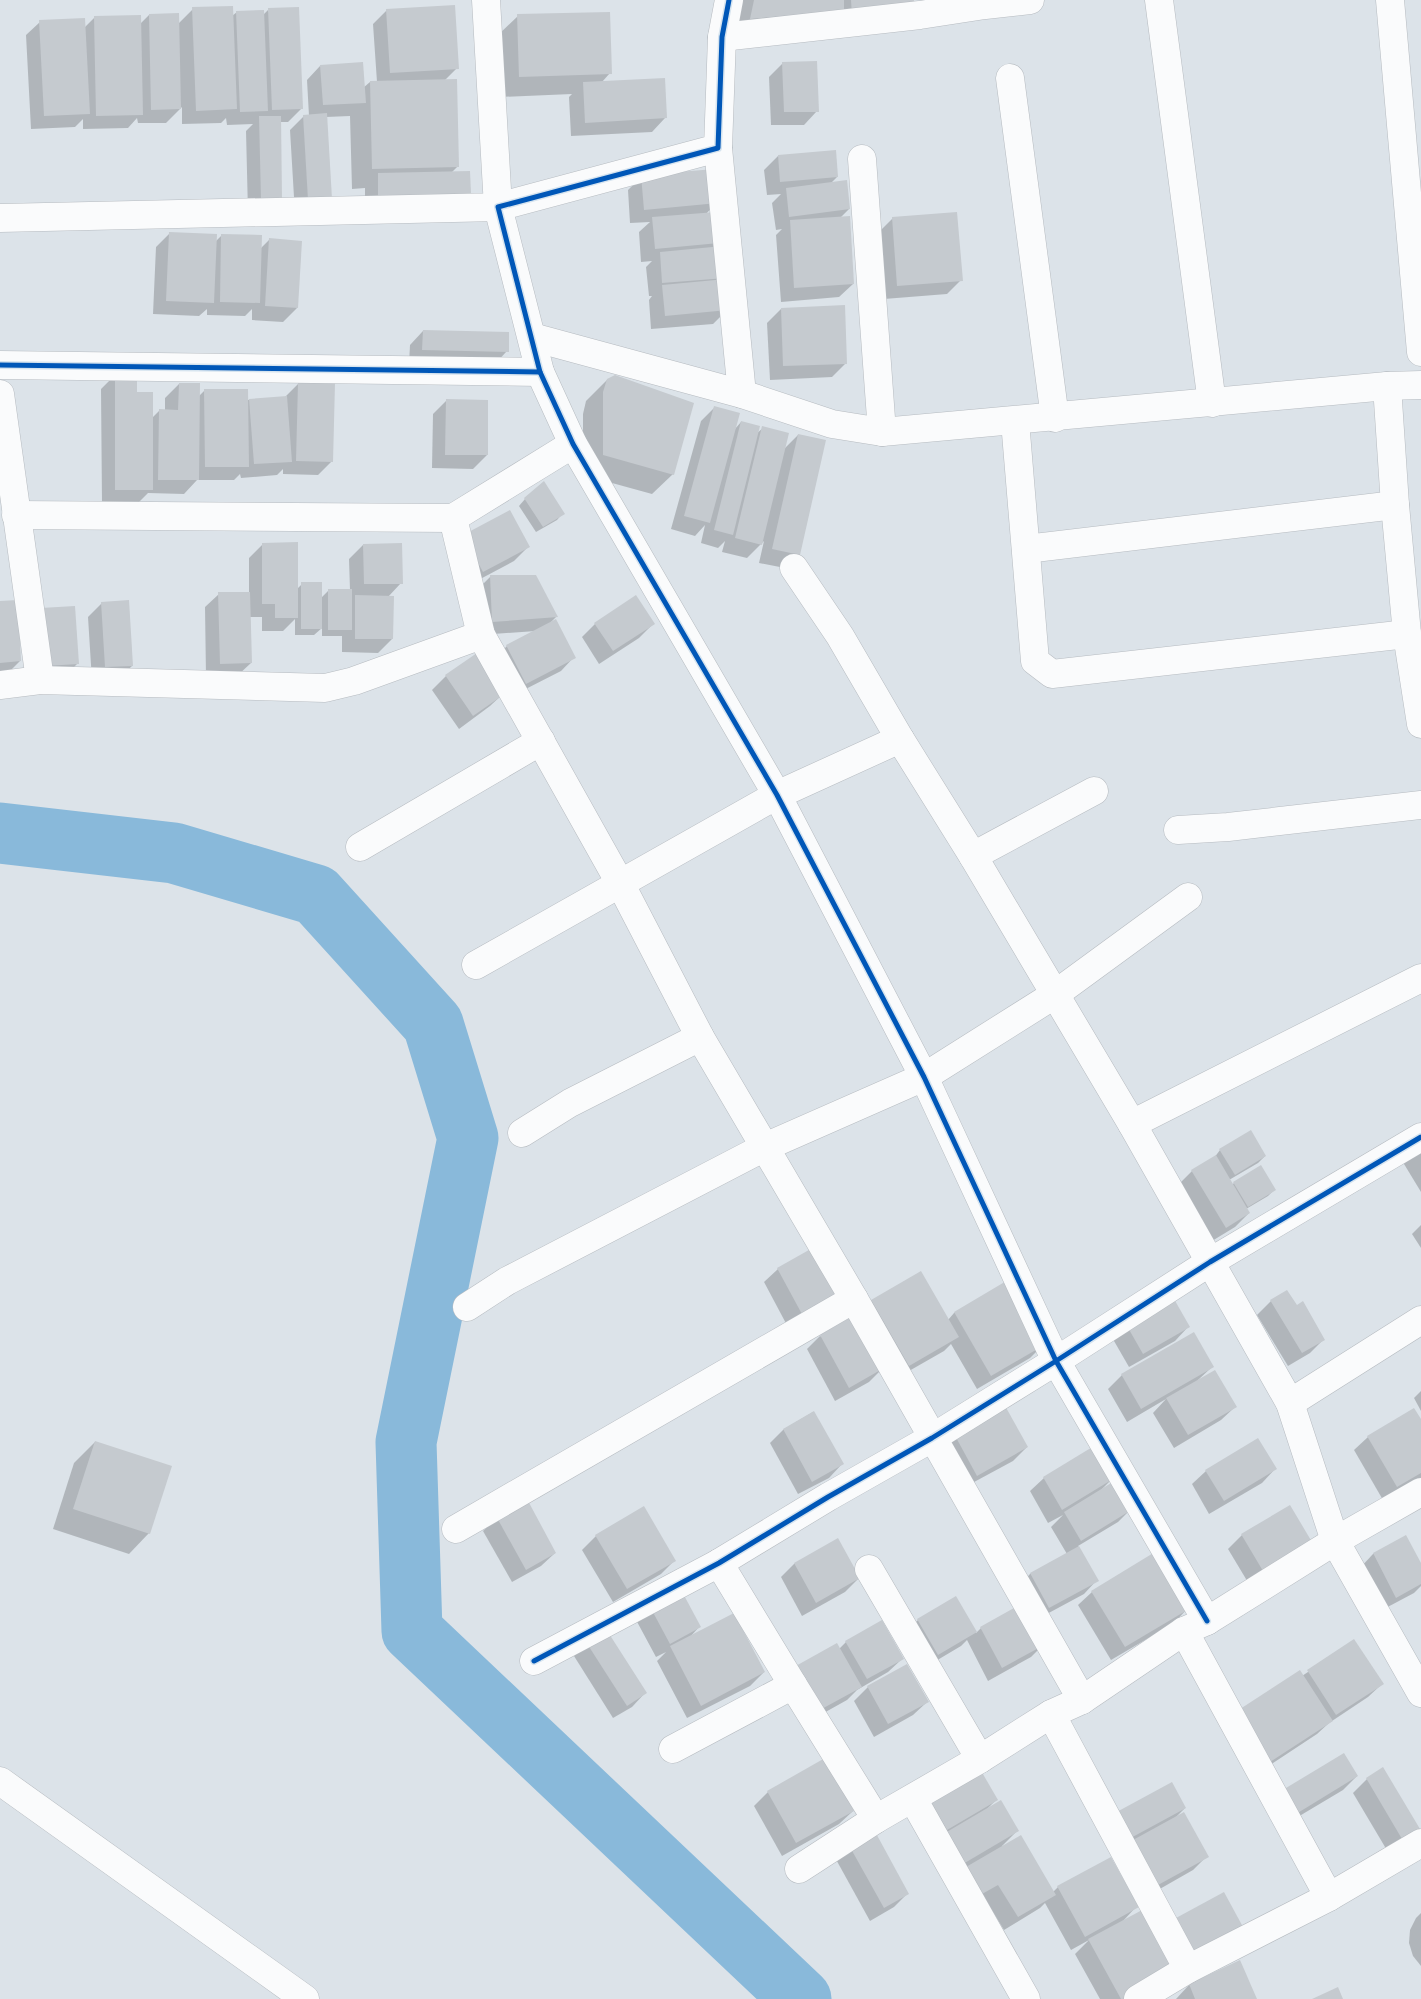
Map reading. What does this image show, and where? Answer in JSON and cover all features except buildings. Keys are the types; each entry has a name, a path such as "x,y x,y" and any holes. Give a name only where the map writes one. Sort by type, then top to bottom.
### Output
{"street":[{"path":"486,0 498,207 540,372 573,444 777,795 924,1077 1056,1361 1196,1626 1329,1897"},
{"path":"729,0 722,37 718,148 742,394"},
{"path":"722,37 920,8 985,5 1030,0"},
{"path":"1159,0 1212,403"},
{"path":"1390,0 1421,352"},
{"path":"1010,78 1055,418"},
{"path":"0,218 498,207 718,148"},
{"path":"862,159 882,432"},
{"path":"532,337 742,394 832,424 882,432 1055,418 1387,386 1421,385"},
{"path":"0,365 540,372"},
{"path":"1387,386 1395,505 1407,634 1421,724"},
{"path":"0,394 16,514 11,564 40,680"},
{"path":"1015,421 1035,661 1052,674 1407,634"},
{"path":"16,514 453,518 573,444"},
{"path":"1026,549 1395,505"},
{"path":"453,518 481,635 620,883 700,1036 854,1299 1082,1700"},
{"path":"794,568 840,636 900,739 973,856 1132,1124 1290,1403 1335,1541 1421,1693"},
{"path":"0,685 40,680 325,688 354,681 481,635"},
{"path":"476,965 777,795 900,739"},
{"path":"360,847 541,741"},
{"path":"973,856 1094,791"},
{"path":"1178,830 1228,827 1421,805"},
{"path":"467,1307 507,1280 765,1147 924,1077 1054,995 1188,897"},
{"path":"1132,1124 1421,978"},
{"path":"522,1133 570,1103 700,1036"},
{"path":"534,1661 719,1563 828,1497 932,1438 1210,1262 1421,1137"},
{"path":"456,1529 854,1299"},
{"path":"1290,1403 1421,1320"},
{"path":"799,1869 876,1819 980,1759 1051,1714 1082,1700 1196,1626 1335,1541 1421,1492"},
{"path":"719,1563 876,1819"},
{"path":"869,1569 980,1759"},
{"path":"673,1749 793,1686"},
{"path":"1051,1714 1188,1969"},
{"path":"0,1781 305,1999"},
{"path":"913,1799 1026,1999"},
{"path":"1138,1999 1188,1969 1329,1897 1421,1843"}],"waterway":[{"path":"0,833 174,853 316,895 433,1024 468,1138 406,1442 412,1631 801,1999"}],"cycle path":[{"path":"0,365 540,372 498,207 718,148 722,37 729,0"},
{"path":"540,372 573,444 777,795 924,1077 1056,1361 1207,1621"},
{"path":"534,1661 719,1563 828,1497 932,1438 1210,1262 1421,1137"}]}
